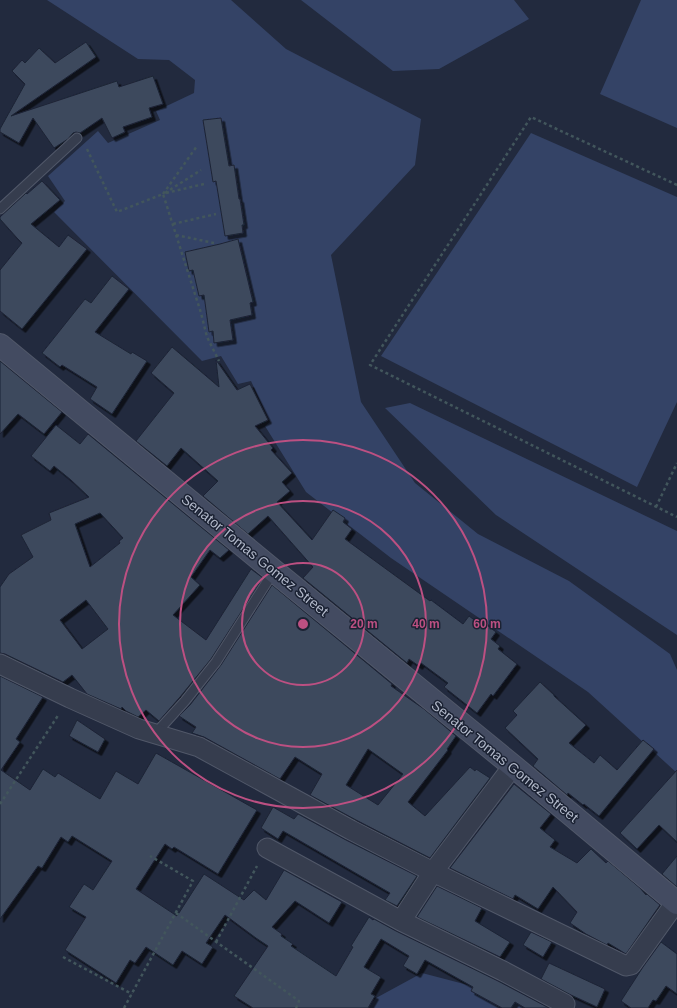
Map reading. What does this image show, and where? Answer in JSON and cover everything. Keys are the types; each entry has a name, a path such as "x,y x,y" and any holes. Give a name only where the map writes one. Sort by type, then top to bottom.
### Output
{"main road":[{"name":"Senator Tomas Gomez Street","path":"0,345 677,902"}],"street":[{"path":"0,664 139,729 199,747 350,830 626,966 631,965 677,902"},
{"path":"401,921 433,872 513,766"},
{"path":"267,848 401,921 496,967 565,1004"}],"lane":[{"path":"0,209 77,138"},
{"path":"155,734 185,701 216,662 274,571"}],"path":[{"path":"677,185 530,117 370,365 677,517"},
{"path":"77,138 84,143 117,212 163,194 204,184"},
{"path":"163,194 197,146"},
{"path":"163,194 201,170"},
{"path":"163,194 201,313 207,337 219,361"},
{"path":"173,224 216,214"},
{"path":"176,235 214,243"},
{"path":"656,507 677,462"},
{"path":"0,804 70,698"},
{"path":"216,942 267,848"},
{"path":"124,1008 193,881 150,856"},
{"path":"176,913 299,1000 296,1008"},
{"path":"63,956 132,994"}],"water":[{"path":"47,0 231,0 286,49 421,119 415,165 331,255 361,402 415,483 478,534 569,581 670,654 677,670 677,773 588,692 391,558 306,492 265,426 270,422 251,381 238,384 221,356 202,361 54,212 65,201 48,176 98,131 108,143 160,120 156,111 194,93 195,80 169,60 138,59"},
{"path":"301,0 514,0 529,19 439,69 393,71"},
{"path":"641,0 677,0 677,128 600,94"},
{"path":"531,133 677,197 677,402 637,487 381,356"},
{"path":"410,403 677,531 677,635 496,515 385,408"},
{"path":"422,973 510,996 542,1008 366,1008 376,998"}],"building":[{"path":"86,42 96,57 11,116 117,81 119,87 153,76 163,104 149,108 152,117 123,127 125,132 112,138 102,118 80,133 73,133 68,139 54,148 33,118 19,143 0,132 0,129 25,84 12,71 22,60 25,63 39,48 55,63"},
{"path":"221,118 229,166 234,165 244,225 242,225 243,233 225,236 216,181 213,182 203,120"},
{"path":"42,181 60,200 31,224 59,247 68,235 87,249 22,329 0,311 0,270 22,243 0,219 0,217 26,193 27,194"},
{"path":"238,239 253,302 250,303 252,315 230,320 233,340 214,343 213,331 209,332 204,295 199,296 193,270 189,271 185,252"},
{"path":"112,276 129,289 95,332 131,354 132,352 147,361 112,414 90,399 97,387 62,365 60,367 42,353 85,299 91,303"},
{"path":"172,347 219,387 216,360 237,390 250,384 268,420 255,426 273,448 271,450 292,473 282,482 290,491 277,502 312,540 333,510 345,518 343,522 352,529 345,539 463,624 469,616 481,625 483,622 496,632 491,639 500,646 498,649 517,664 493,696 491,694 477,713 444,687 448,683 421,663 419,666 409,659 407,663 303,578 313,567 268,516 248,534 203,496 218,481 181,448 167,466 136,441 174,393 151,373"},
{"path":"0,361 62,412 44,434 18,414 0,434"},
{"path":"56,425 80,444 88,434 229,550 220,558 210,550 191,577 200,585 173,615 206,640 251,569 263,578 211,659 159,721 146,710 138,717 126,711 122,707 121,709 87,694 72,675 63,682 0,653 0,587 9,574 33,557 21,535 51,520 49,513 89,497 54,466 50,471 31,456","holes":["100,513 123,538 119,541 120,543 90,567 75,524","86,600 108,629 82,649 60,620"]},
{"path":"272,585 392,684 391,686 424,709 456,736 447,749 448,750 408,802 425,816 470,767 490,778 430,858 310,795 322,774 295,757 280,779 204,737 192,733 196,727 179,716 190,705 221,665","holes":["368,749 403,774 378,805 346,785"]},
{"path":"0,676 43,697 16,739 20,742 1,770 30,790 43,769 55,777 58,773 100,799 116,771 138,784 156,753 257,810 218,874 174,847 172,849 165,844 136,889 177,916 204,874 244,900 254,890 266,900 284,870 342,902 329,923 295,901 272,927 282,934 281,936 293,944 291,946 336,976 353,947 351,946 369,917 549,1008 525,1008 515,1002 511,1008 502,1008 471,991 473,987 425,960 417,974 403,966 409,956 381,939 364,967 381,977 371,994 375,996 368,1008 253,1008 234,996 268,946 225,915 206,943 213,947 202,964 182,951 173,965 146,947 135,963 130,960 116,983 65,950 86,917 69,907 84,884 93,890 112,861 72,836 68,842 61,837 42,868 38,866 0,919"},
{"path":"540,682 586,725 569,743 594,763 600,755 617,770 643,740 654,749 599,816 568,793 567,795 533,766 538,759 505,728 517,715 513,711"},
{"path":"77,720 105,739 98,752 69,736"},
{"path":"677,770 677,842 659,825 637,849 620,833"},
{"path":"514,784 551,814 540,828 555,840 550,847 577,863 591,849 606,863 608,861 640,888 646,895 647,894 660,905 626,954 608,943 607,945 586,934 570,923 577,912 553,887 538,909 515,895 513,899 450,868"},
{"path":"273,807 294,819 298,814 417,876 397,906 385,900 390,893 283,831 278,839 261,828"},
{"path":"677,856 677,887 662,874"},
{"path":"437,886 482,908 475,921 510,942 500,957 417,917"},
{"path":"531,932 552,942 543,957 523,945"},
{"path":"661,942 677,954 677,994 666,986 656,1001 653,1000 648,1008 631,1008 621,1001"},
{"path":"549,963 605,989 597,1007 541,979"}]}
